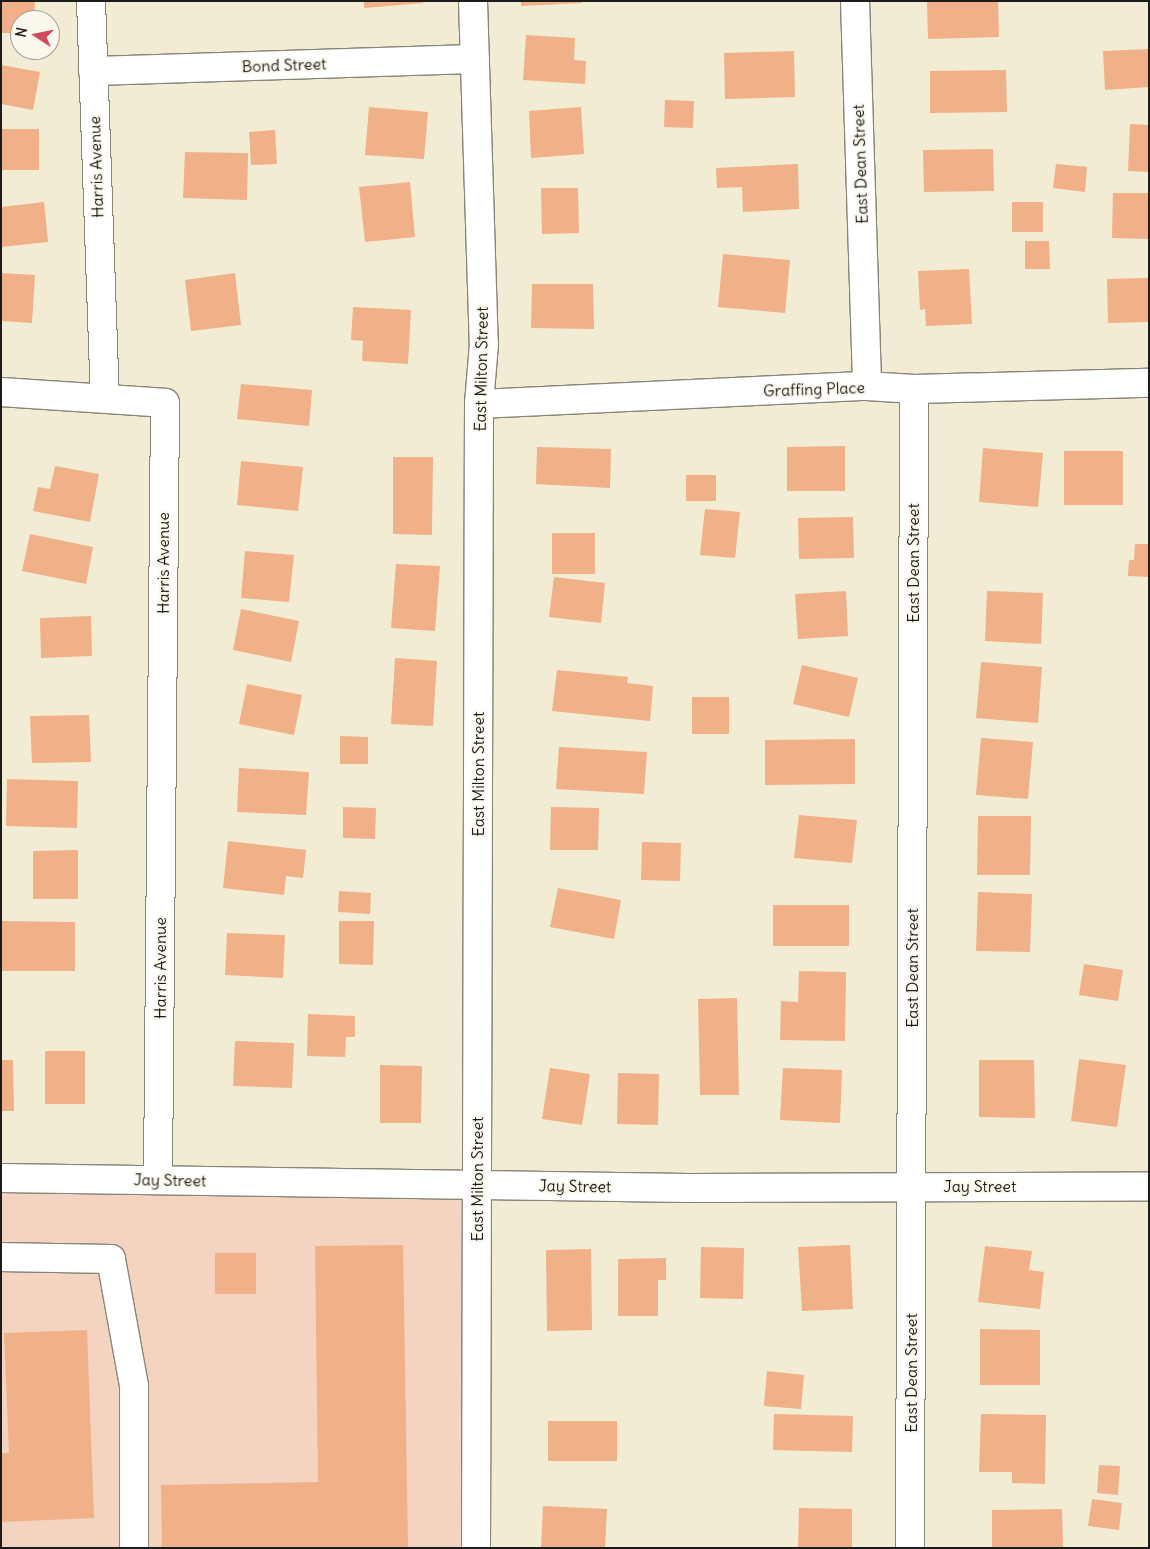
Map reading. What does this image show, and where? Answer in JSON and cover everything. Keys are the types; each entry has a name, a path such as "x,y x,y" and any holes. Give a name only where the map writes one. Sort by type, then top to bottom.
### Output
{"street":[{"name":"Harris Avenue","path":"91,1 105,397 165,403 158,1179"},
{"name":"East Milton Street","path":"473,1 484,344 480,404 476,1548"},
{"name":"East Dean Street","path":"855,1 867,386"},
{"name":"Bond Street","path":"93,70 475,59"},
{"name":"Graffing Place","path":"480,404 867,386 914,389 1149,383"},
{"name":"East Dean Street","path":"910,1548 914,389"},
{"path":"1,392 105,397"},
{"name":"Jay Street","path":"1,1178 688,1188 1149,1186"},
{"path":"1,1257 111,1259 134,1386 134,1548"}],"shaded area":[{"path":"1,1179 462,1184 465,1548 1,1548"}],"building":[{"path":"1,1 35,1 35,10 10,10 10,33 1,33"},
{"path":"364,1 423,1 423,3 364,8"},
{"path":"521,1 582,1 582,3 521,6"},
{"path":"927,1 998,1 999,37 928,39"},
{"path":"526,35 575,38 574,60 586,61 585,84 523,80"},
{"path":"1149,49 1149,87 1105,90 1103,51"},
{"path":"794,51 795,97 725,99 724,53"},
{"path":"1,65 40,72 33,110 1,104"},
{"path":"1006,70 1007,112 930,113 930,71"},
{"path":"665,100 694,101 693,128 664,127"},
{"path":"369,107 428,112 424,159 365,155"},
{"path":"581,107 584,154 531,158 529,111"},
{"path":"1130,124 1149,125 1149,172 1128,171"},
{"path":"1,129 39,129 39,170 1,170"},
{"path":"275,130 277,164 251,165 249,132"},
{"path":"993,149 994,191 924,192 923,150"},
{"path":"185,152 248,153 247,200 183,198"},
{"path":"798,164 799,209 743,212 742,187 717,188 716,168"},
{"path":"1056,164 1087,167 1085,192 1053,188"},
{"path":"410,182 415,237 365,242 359,187"},
{"path":"541,188 578,188 579,233 542,234"},
{"path":"1113,193 1149,193 1149,239 1112,238"},
{"path":"44,202 48,242 1,247 1,207"},
{"path":"1012,202 1043,202 1043,232 1012,232"},
{"path":"1025,241 1049,241 1050,269 1025,269"},
{"path":"723,254 790,260 785,313 718,307"},
{"path":"969,269 972,324 926,326 925,309 920,310 918,271"},
{"path":"1,273 35,275 32,323 1,321"},
{"path":"235,273 241,325 191,331 185,280"},
{"path":"1149,278 1149,322 1108,323 1107,279"},
{"path":"532,284 593,284 594,329 531,328"},
{"path":"353,307 411,310 408,364 362,361 363,341 351,340"},
{"path":"241,384 312,390 309,426 237,419"},
{"path":"845,446 845,491 787,491 787,447"},
{"path":"537,447 611,449 610,488 536,484"},
{"path":"983,448 1043,453 1038,507 979,502"},
{"path":"1064,451 1123,451 1123,505 1064,505"},
{"path":"393,457 433,457 432,535 393,534"},
{"path":"241,461 303,467 298,511 237,505"},
{"path":"55,466 99,474 90,522 33,511 38,487 50,489"},
{"path":"686,475 716,475 716,501 686,501"},
{"path":"705,509 740,512 735,558 700,555"},
{"path":"853,517 854,558 799,559 798,518"},
{"path":"552,533 595,533 595,574 552,574"},
{"path":"30,534 93,547 86,584 22,571"},
{"path":"1135,544 1149,544 1149,577 1128,576 1129,560 1134,560"},
{"path":"245,551 294,555 289,602 241,598"},
{"path":"396,564 440,566 435,631 391,628"},
{"path":"554,577 605,583 601,623 549,617"},
{"path":"846,591 848,636 798,639 795,594"},
{"path":"987,591 1043,593 1041,644 985,641"},
{"path":"241,609 299,621 291,662 233,650"},
{"path":"91,616 92,656 41,658 40,618"},
{"path":"395,658 437,661 433,726 391,724"},
{"path":"981,662 1042,667 1038,723 976,718"},
{"path":"802,665 858,678 849,717 793,704"},
{"path":"557,670 628,677 627,683 653,686 650,721 552,711"},
{"path":"247,684 302,695 294,735 239,724"},
{"path":"692,697 729,697 729,734 692,734"},
{"path":"89,715 91,762 32,763 30,716"},
{"path":"340,736 368,737 368,764 340,764"},
{"path":"981,738 1033,742 1028,799 976,795"},
{"path":"855,739 855,784 765,785 765,740"},
{"path":"559,747 647,752 644,794 556,789"},
{"path":"239,768 309,772 306,815 237,812"},
{"path":"7,779 78,781 77,828 6,826"},
{"path":"343,807 376,808 375,839 343,838"},
{"path":"551,807 599,808 598,850 550,850"},
{"path":"799,815 857,820 852,863 794,858"},
{"path":"978,816 1031,816 1030,875 977,875"},
{"path":"228,841 306,850 303,878 286,876 284,895 223,888"},
{"path":"642,842 681,843 680,881 641,880"},
{"path":"78,850 78,899 33,899 33,851"},
{"path":"558,888 621,900 614,939 550,927"},
{"path":"339,891 371,893 370,914 338,912"},
{"path":"978,892 1032,894 1030,952 976,951"},
{"path":"773,905 849,905 849,946 773,946"},
{"path":"1,921 75,922 75,971 1,971"},
{"path":"339,921 374,921 373,965 339,964"},
{"path":"227,933 285,935 283,978 225,975"},
{"path":"1084,964 1123,970 1118,1001 1079,995"},
{"path":"799,971 846,972 845,1041 780,1040 781,1001 798,1002"},
{"path":"737,998 739,1095 700,1095 698,999"},
{"path":"308,1014 355,1016 355,1037 346,1037 345,1057 307,1056"},
{"path":"235,1041 294,1043 292,1088 233,1086"},
{"path":"45,1051 85,1051 85,1104 45,1104"},
{"path":"1079,1059 1126,1065 1117,1127 1071,1121"},
{"path":"1,1060 13,1060 14,1111 1,1111"},
{"path":"979,1060 1034,1060 1035,1118 979,1117"},
{"path":"380,1065 422,1066 421,1123 380,1123"},
{"path":"550,1068 590,1074 582,1125 542,1119"},
{"path":"783,1068 842,1070 840,1123 780,1120"},
{"path":"618,1073 659,1074 658,1125 617,1124"},
{"path":"403,1245 408,1548 162,1548 161,1485 318,1482 315,1246"},
{"path":"850,1245 853,1309 802,1311 798,1247"},
{"path":"985,1246 1032,1251 1029,1270 1044,1272 1040,1309 978,1302"},
{"path":"701,1247 744,1248 743,1299 700,1298"},
{"path":"591,1249 592,1330 547,1331 546,1250"},
{"path":"215,1253 256,1253 256,1294 215,1294"},
{"path":"666,1258 666,1280 658,1280 658,1316 618,1316 618,1259"},
{"path":"980,1329 1040,1330 1040,1385 980,1385"},
{"path":"87,1330 94,1518 1,1522 1,1453 9,1453 4,1333"},
{"path":"767,1371 804,1375 801,1409 764,1406"},
{"path":"774,1414 853,1416 852,1452 773,1450"},
{"path":"981,1414 1046,1415 1045,1484 1012,1483 1012,1472 979,1472"},
{"path":"548,1421 617,1421 617,1461 548,1461"},
{"path":"1099,1465 1120,1466 1118,1495 1097,1493"},
{"path":"1092,1499 1122,1503 1119,1530 1088,1526"},
{"path":"543,1506 607,1509 605,1548 541,1548"},
{"path":"799,1508 852,1509 852,1548 798,1548"},
{"path":"1062,1509 1063,1548 992,1548 992,1510"}]}
